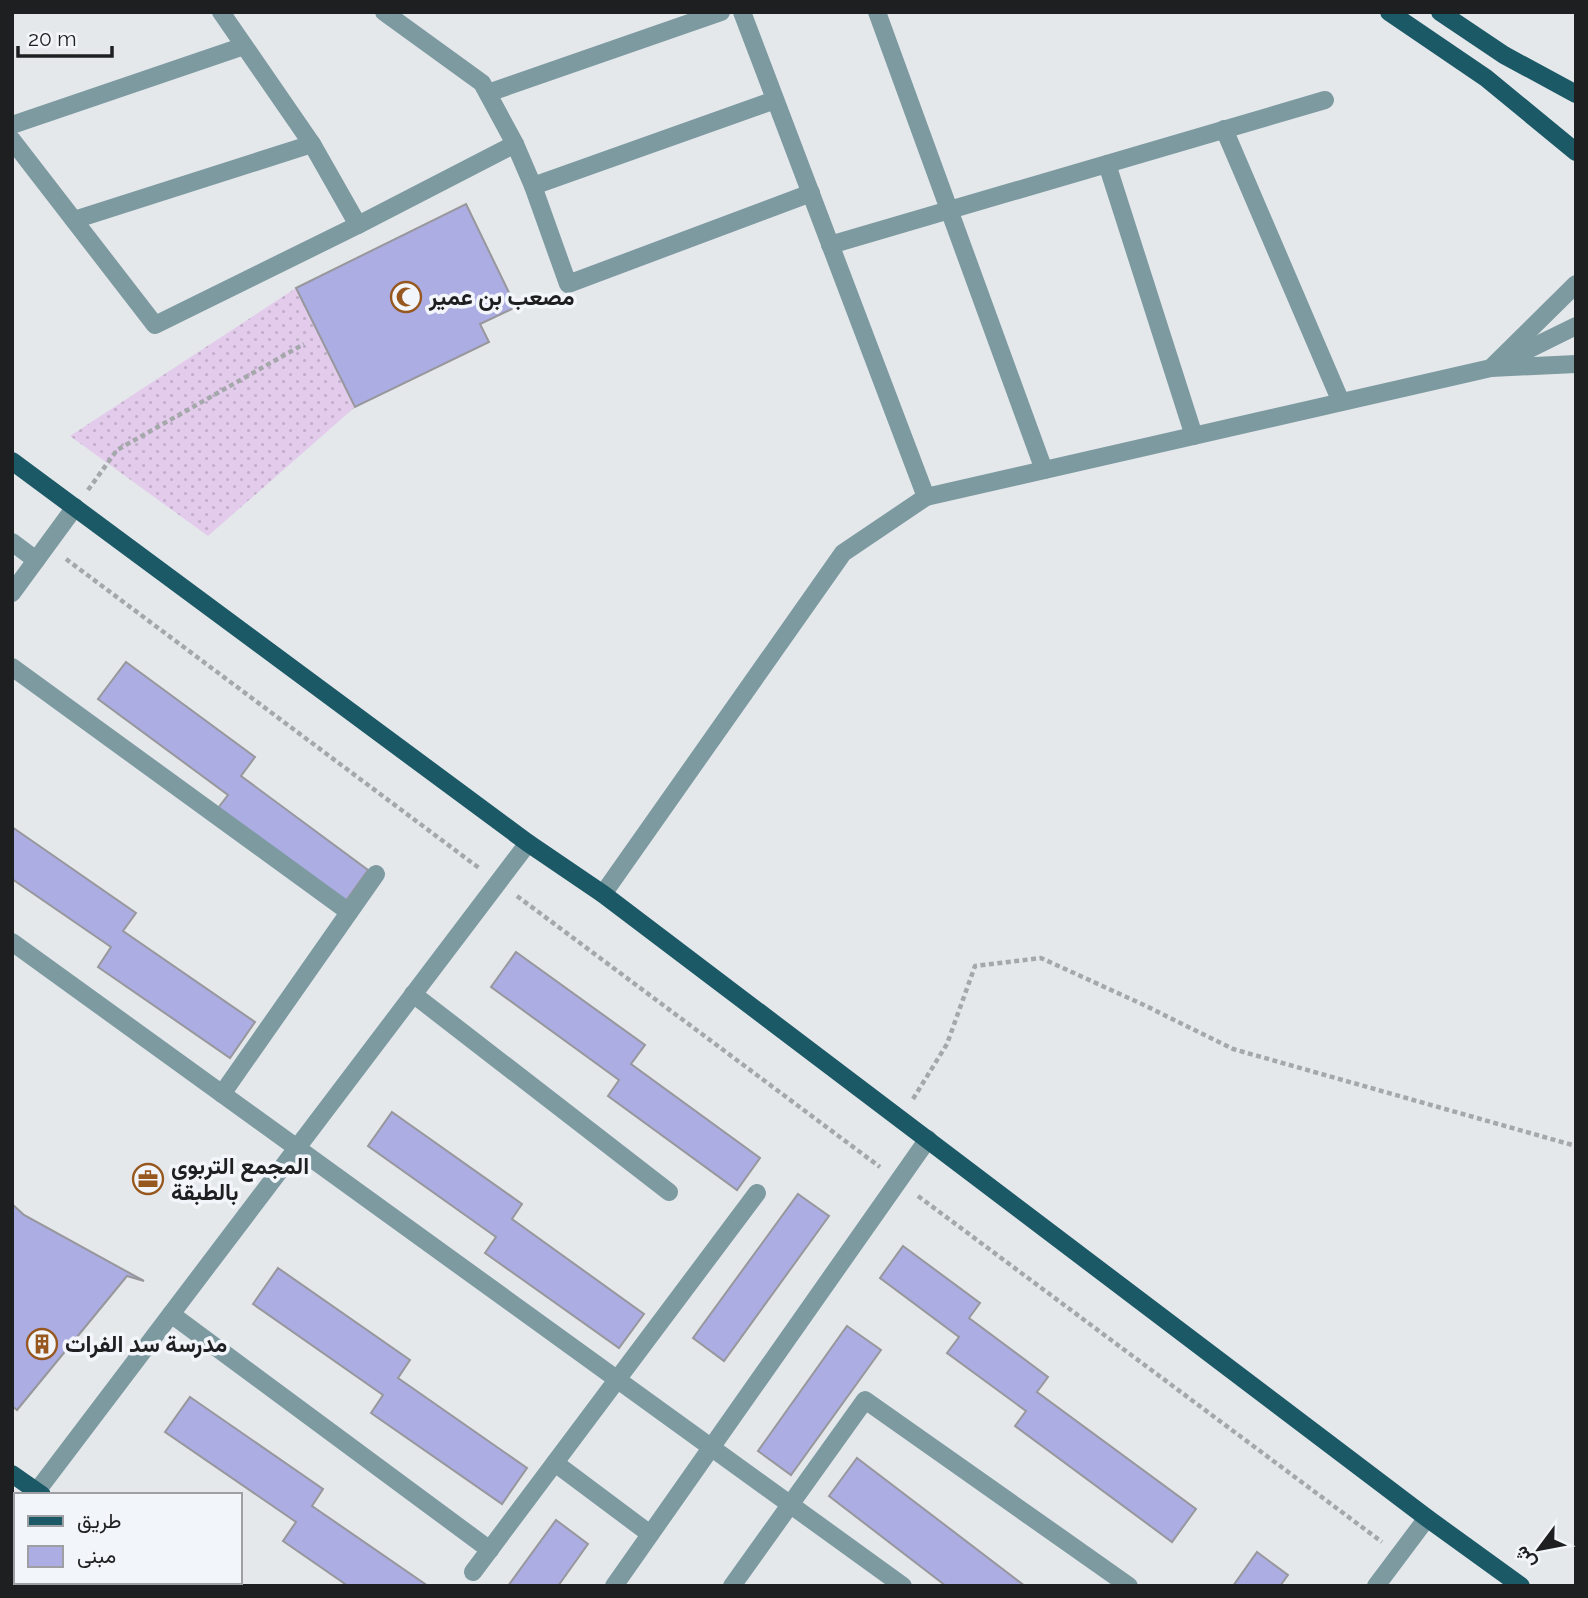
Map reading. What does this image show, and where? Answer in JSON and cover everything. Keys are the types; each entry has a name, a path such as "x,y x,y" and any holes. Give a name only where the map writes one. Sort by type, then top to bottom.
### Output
{"main road":[{"path":"1389,12 1486,78 1576,152"},
{"path":"1440,12 1504,54 1576,94"},
{"path":"12,461 528,843 603,894 1427,1518 1521,1586"},
{"path":"12,1474 40,1493"}],"street":[{"path":"221,12 312,144 358,225"},
{"path":"383,12 482,83 515,144 533,186 568,284 811,193"},
{"path":"488,93 721,12"},
{"path":"742,12 926,497"},
{"path":"877,12 1044,470"},
{"path":"12,125 244,46"},
{"path":"533,186 775,100"},
{"path":"830,245 1325,100"},
{"path":"1224,129 1340,402"},
{"path":"12,140 155,324 358,225 515,144"},
{"path":"74,219 312,144"},
{"path":"1107,163 1194,436"},
{"path":"1491,368 1576,284"},
{"path":"1491,368 1576,326"},
{"path":"603,894 843,553 926,497 1491,368 1576,364"},
{"path":"12,593 75,507"},
{"path":"12,542 36,560"},
{"path":"12,667 349,912"},
{"path":"40,1493 171,1314 528,843"},
{"path":"222,1094 376,874"},
{"path":"12,942 903,1586"},
{"path":"413,995 669,1192"},
{"path":"614,1586 928,1139"},
{"path":"474,1572 757,1193"},
{"path":"171,1314 490,1550"},
{"path":"732,1586 865,1400 1129,1586"},
{"path":"555,1463 650,1534"},
{"path":"1376,1586 1427,1518"}],"path":[{"path":"75,507 117,450 304,344"},
{"path":"47,545 1399,1555"},
{"path":"900,1119 947,1044 975,966 1041,958 1233,1049 1576,1146"}],"shaded area":[{"path":"296,288 355,407 208,536 70,436"}],"building":[{"name":"مصعب بن عمير","path":"466,204 516,307 480,324 489,342 355,407 296,288"},
{"path":"126,662 255,757 241,776 368,870 345,902 218,808 228,795 98,699"},
{"path":"12,827 136,913 123,931 255,1022 230,1058 98,967 111,947 12,879"},
{"path":"516,952 645,1045 631,1064 760,1158 737,1190 608,1096 619,1080 491,987"},
{"path":"392,1112 522,1204 512,1219 644,1314 619,1348 485,1253 496,1237 368,1146"},
{"path":"798,1194 829,1216 724,1361 693,1338"},
{"name":"مدرسة سد الفرات","path":"12,1204 24,1215 144,1281 127,1276 17,1410 12,1406"},
{"path":"903,1246 980,1303 969,1318 1048,1377 1037,1392 1196,1509 1172,1542 1015,1426 1026,1411 947,1353 959,1337 880,1278"},
{"path":"278,1268 410,1360 398,1378 527,1468 502,1504 371,1413 383,1395 253,1304"},
{"path":"847,1326 881,1350 791,1475 758,1451"},
{"path":"190,1397 323,1489 312,1506 428,1586 348,1586 283,1541 296,1522 165,1432"},
{"path":"857,1458 1025,1586 946,1586 829,1496"},
{"path":"556,1520 588,1544 558,1586 508,1586"},
{"path":"1257,1552 1288,1575 1280,1586 1233,1586"}],"place":[{"name":"مصعب بن عمير","path":"406,297"},
{"name":"المجمع التربوي بالطبقة","path":"148,1179"},
{"name":"مدرسة سد الفرات","path":"42,1344"}]}
